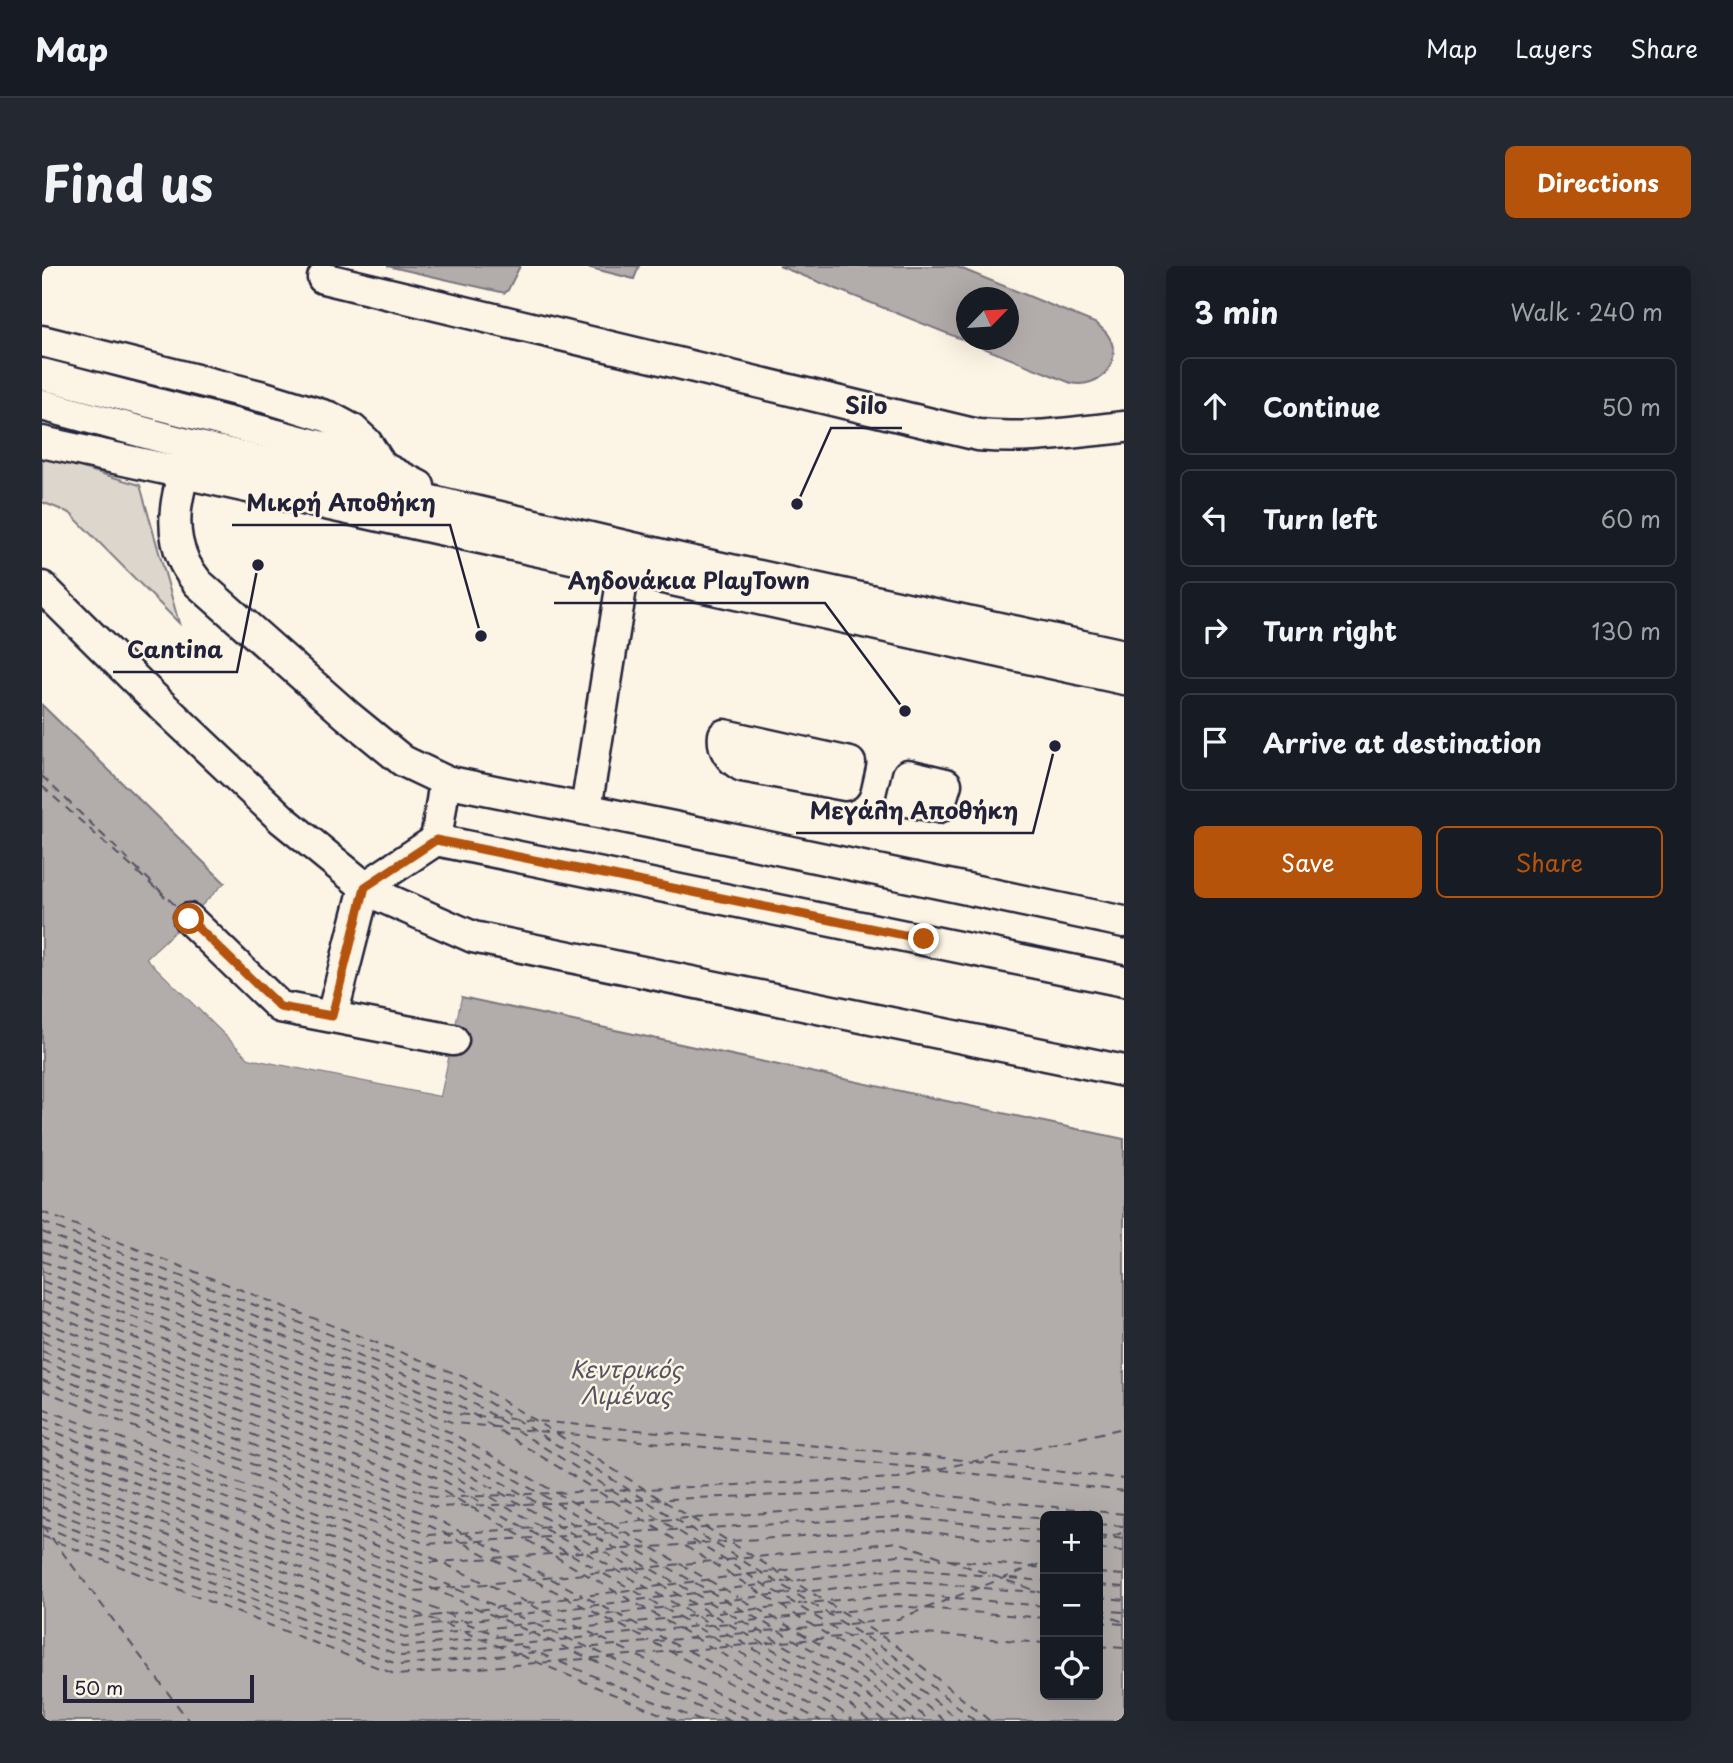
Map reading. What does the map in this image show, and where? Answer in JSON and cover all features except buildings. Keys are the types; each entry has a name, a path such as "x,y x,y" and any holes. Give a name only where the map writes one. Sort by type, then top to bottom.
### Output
{"street":[{"path":"323,278 978,435 1024,437 1124,427"},
{"path":"42,341 264,397 329,417 353,430 366,442 382,467"},
{"path":"42,374 350,454 382,467 456,506"},
{"path":"42,405 188,459 624,569 1124,679"},
{"path":"42,442 188,459 456,506 699,563 1124,655"},
{"path":"188,459 177,499 176,531 183,559 198,583 403,761 446,782 1124,922"},
{"path":"586,809 624,569"},
{"path":"42,587 283,820 373,893 473,937 1124,1071"},
{"path":"436,840 446,782"},
{"path":"332,1016 365,887 436,840 1124,981"},
{"path":"189,919 280,1007 453,1040"}],"shaded area":[{"path":"42,456 140,485 179,623 70,513 42,502"}],"water":[{"path":"387,266 520,266 505,293"},
{"path":"583,266 639,266 634,279"},
{"path":"779,266 955,266 1006,287 956,287 956,337"},
{"path":"1019,292 1097,324 1105,331 1113,347 1111,365 1099,378 1081,384 1071,383 989,350 1019,350"},
{"name":"Κεντρικός Λιμένας","path":"42,705 225,883 147,958 249,1058 440,1096 461,997 1124,1139 1124,1721 42,1721"}],"pier":[{"path":"225,883 228,884 152,958 250,1055 438,1092 458,996 461,997 440,1096 249,1058 147,958"}],"ferry route":[{"path":"42,776 179,909"},
{"path":"42,786 165,897"},
{"path":"42,1212 464,1377 552,1431"},
{"path":"42,1222 462,1386 644,1499"},
{"path":"42,1232 460,1396 494,1416"},
{"path":"42,1241 458,1405 594,1489"},
{"path":"42,1251 456,1414 970,1461"},
{"path":"42,1261 454,1423 932,1469"},
{"path":"42,1271 452,1433 738,1597"},
{"path":"42,1281 450,1442 537,1492"},
{"path":"42,1291 448,1452 536,1502"},
{"path":"42,1301 445,1461 599,1549"},
{"path":"42,1311 443,1470 486,1495"},
{"path":"42,1321 441,1479 484,1504"},
{"path":"42,1331 439,1489 508,1528"},
{"path":"42,1341 437,1498 898,1478 1124,1428"},
{"path":"42,1351 435,1507 898,1491 1124,1514"},
{"path":"42,1360 433,1517 461,1532"},
{"path":"42,1370 430,1526 460,1541"},
{"path":"42,1380 429,1535 657,1520"},
{"path":"42,1390 426,1544 898,1517 1040,1531"},
{"path":"42,1408 424,1554 485,1583"},
{"path":"42,1417 422,1563 695,1544"},
{"path":"498,1419 511,1427"},
{"path":"42,1427 451,1586"},
{"path":"516,1430 882,1658 960,1721"},
{"path":"557,1434 659,1498"},
{"path":"42,1437 418,1582 730,1721"},
{"path":"42,1447 416,1591 722,1560"},
{"path":"42,1457 461,1620"},
{"path":"976,1462 1124,1479"},
{"path":"42,1467 460,1630"},
{"path":"941,1470 1124,1491"},
{"path":"42,1477 409,1619 774,1571"},
{"path":"42,1487 407,1628 761,1585"},
{"path":"599,1492 680,1543"},
{"path":"542,1495 607,1532"},
{"path":"42,1497 405,1638 806,1591"},
{"path":"490,1497 501,1503"},
{"path":"664,1501 894,1644 990,1721"},
{"path":"648,1502 888,1651 975,1721"},
{"path":"694,1518 898,1504 1040,1518"},
{"path":"541,1505 675,1583"},
{"path":"506,1506 540,1526"},
{"path":"42,1507 403,1647 793,1605"},
{"path":"489,1507 566,1552"},
{"path":"42,1517 401,1656 898,1606 1040,1618"},
{"path":"663,1520 688,1518"},
{"path":"1103,1524 1124,1526"},
{"path":"42,1525 189,1721"},
{"path":"42,1526 399,1665 842,1624"},
{"path":"545,1529 846,1702 869,1721"},
{"path":"732,1541 898,1529 1040,1543"},
{"path":"512,1531 523,1537"},
{"path":"1103,1540 1124,1532"},
{"path":"466,1534 582,1595"},
{"path":"612,1535 864,1680 915,1721"},
{"path":"42,1536 397,1675 898,1632 1040,1643"},
{"path":"1103,1537 1124,1539"},
{"path":"527,1540 838,1721"},
{"path":"701,1543 727,1542"},
{"path":"727,1560 898,1542 1040,1592"},
{"path":"465,1544 615,1623"},
{"path":"685,1546 876,1665 945,1721"},
{"path":"1103,1549 1124,1551"},
{"path":"604,1552 852,1695 884,1721"},
{"path":"571,1554 600,1571"},
{"path":"780,1571 898,1555 941,1559"},
{"path":"950,1560 1040,1568"},
{"path":"848,1624 898,1619 1040,1564"},
{"path":"766,1584 898,1568 990,1576"},
{"path":"1103,1573 1124,1575"},
{"path":"604,1574 630,1588"},
{"path":"1010,1578 1040,1581"},
{"path":"812,1591 898,1581 977,1587"},
{"path":"490,1585 526,1602"},
{"path":"680,1585 724,1611"},
{"path":"1103,1585 1124,1587"},
{"path":"983,1588 1036,1592"},
{"path":"456,1589 496,1606"},
{"path":"635,1591 645,1597"},
{"path":"798,1604 898,1594 950,1598"},
{"path":"587,1598 597,1603"},
{"path":"955,1598 1040,1606"},
{"path":"1103,1598 1124,1600"},
{"path":"650,1600 693,1625"},
{"path":"743,1600 870,1673 930,1721"},
{"path":"531,1605 595,1635"},
{"path":"602,1606 665,1639"},
{"path":"501,1609 531,1622"},
{"path":"1103,1610 1124,1612"},
{"path":"729,1613 858,1688 899,1721"},
{"path":"1103,1615 1124,1622"},
{"path":"1103,1622 1124,1624"},
{"path":"466,1623 497,1635"},
{"path":"536,1624 752,1721"},
{"path":"620,1625 649,1641"},
{"path":"698,1628 840,1710 853,1721"},
{"path":"465,1632 515,1653"},
{"path":"502,1638 516,1643"},
{"path":"600,1638 614,1644"},
{"path":"670,1642 684,1649"},
{"path":"654,1643 801,1721"},
{"path":"521,1646 535,1652"},
{"path":"1103,1646 1124,1648"},
{"path":"619,1647 633,1653"},
{"path":"689,1651 821,1721"},
{"path":"541,1654 555,1660"},
{"path":"520,1655 677,1721"},
{"path":"638,1656 777,1721"},
{"path":"560,1662 701,1721"}],"place":[{"name":"Silo","path":"797,504"},
{"name":"Cantina","path":"258,565"},
{"name":"Μικρή Αποθήκη","path":"481,636"},
{"name":"Αηδονάκια PlayTown","path":"905,711"},
{"name":"Μεγάλη Αποθήκη","path":"1055,746"}],"route":[{"path":"189,919 280,1007 332,1016 365,887 436,840 924,939"}]}
